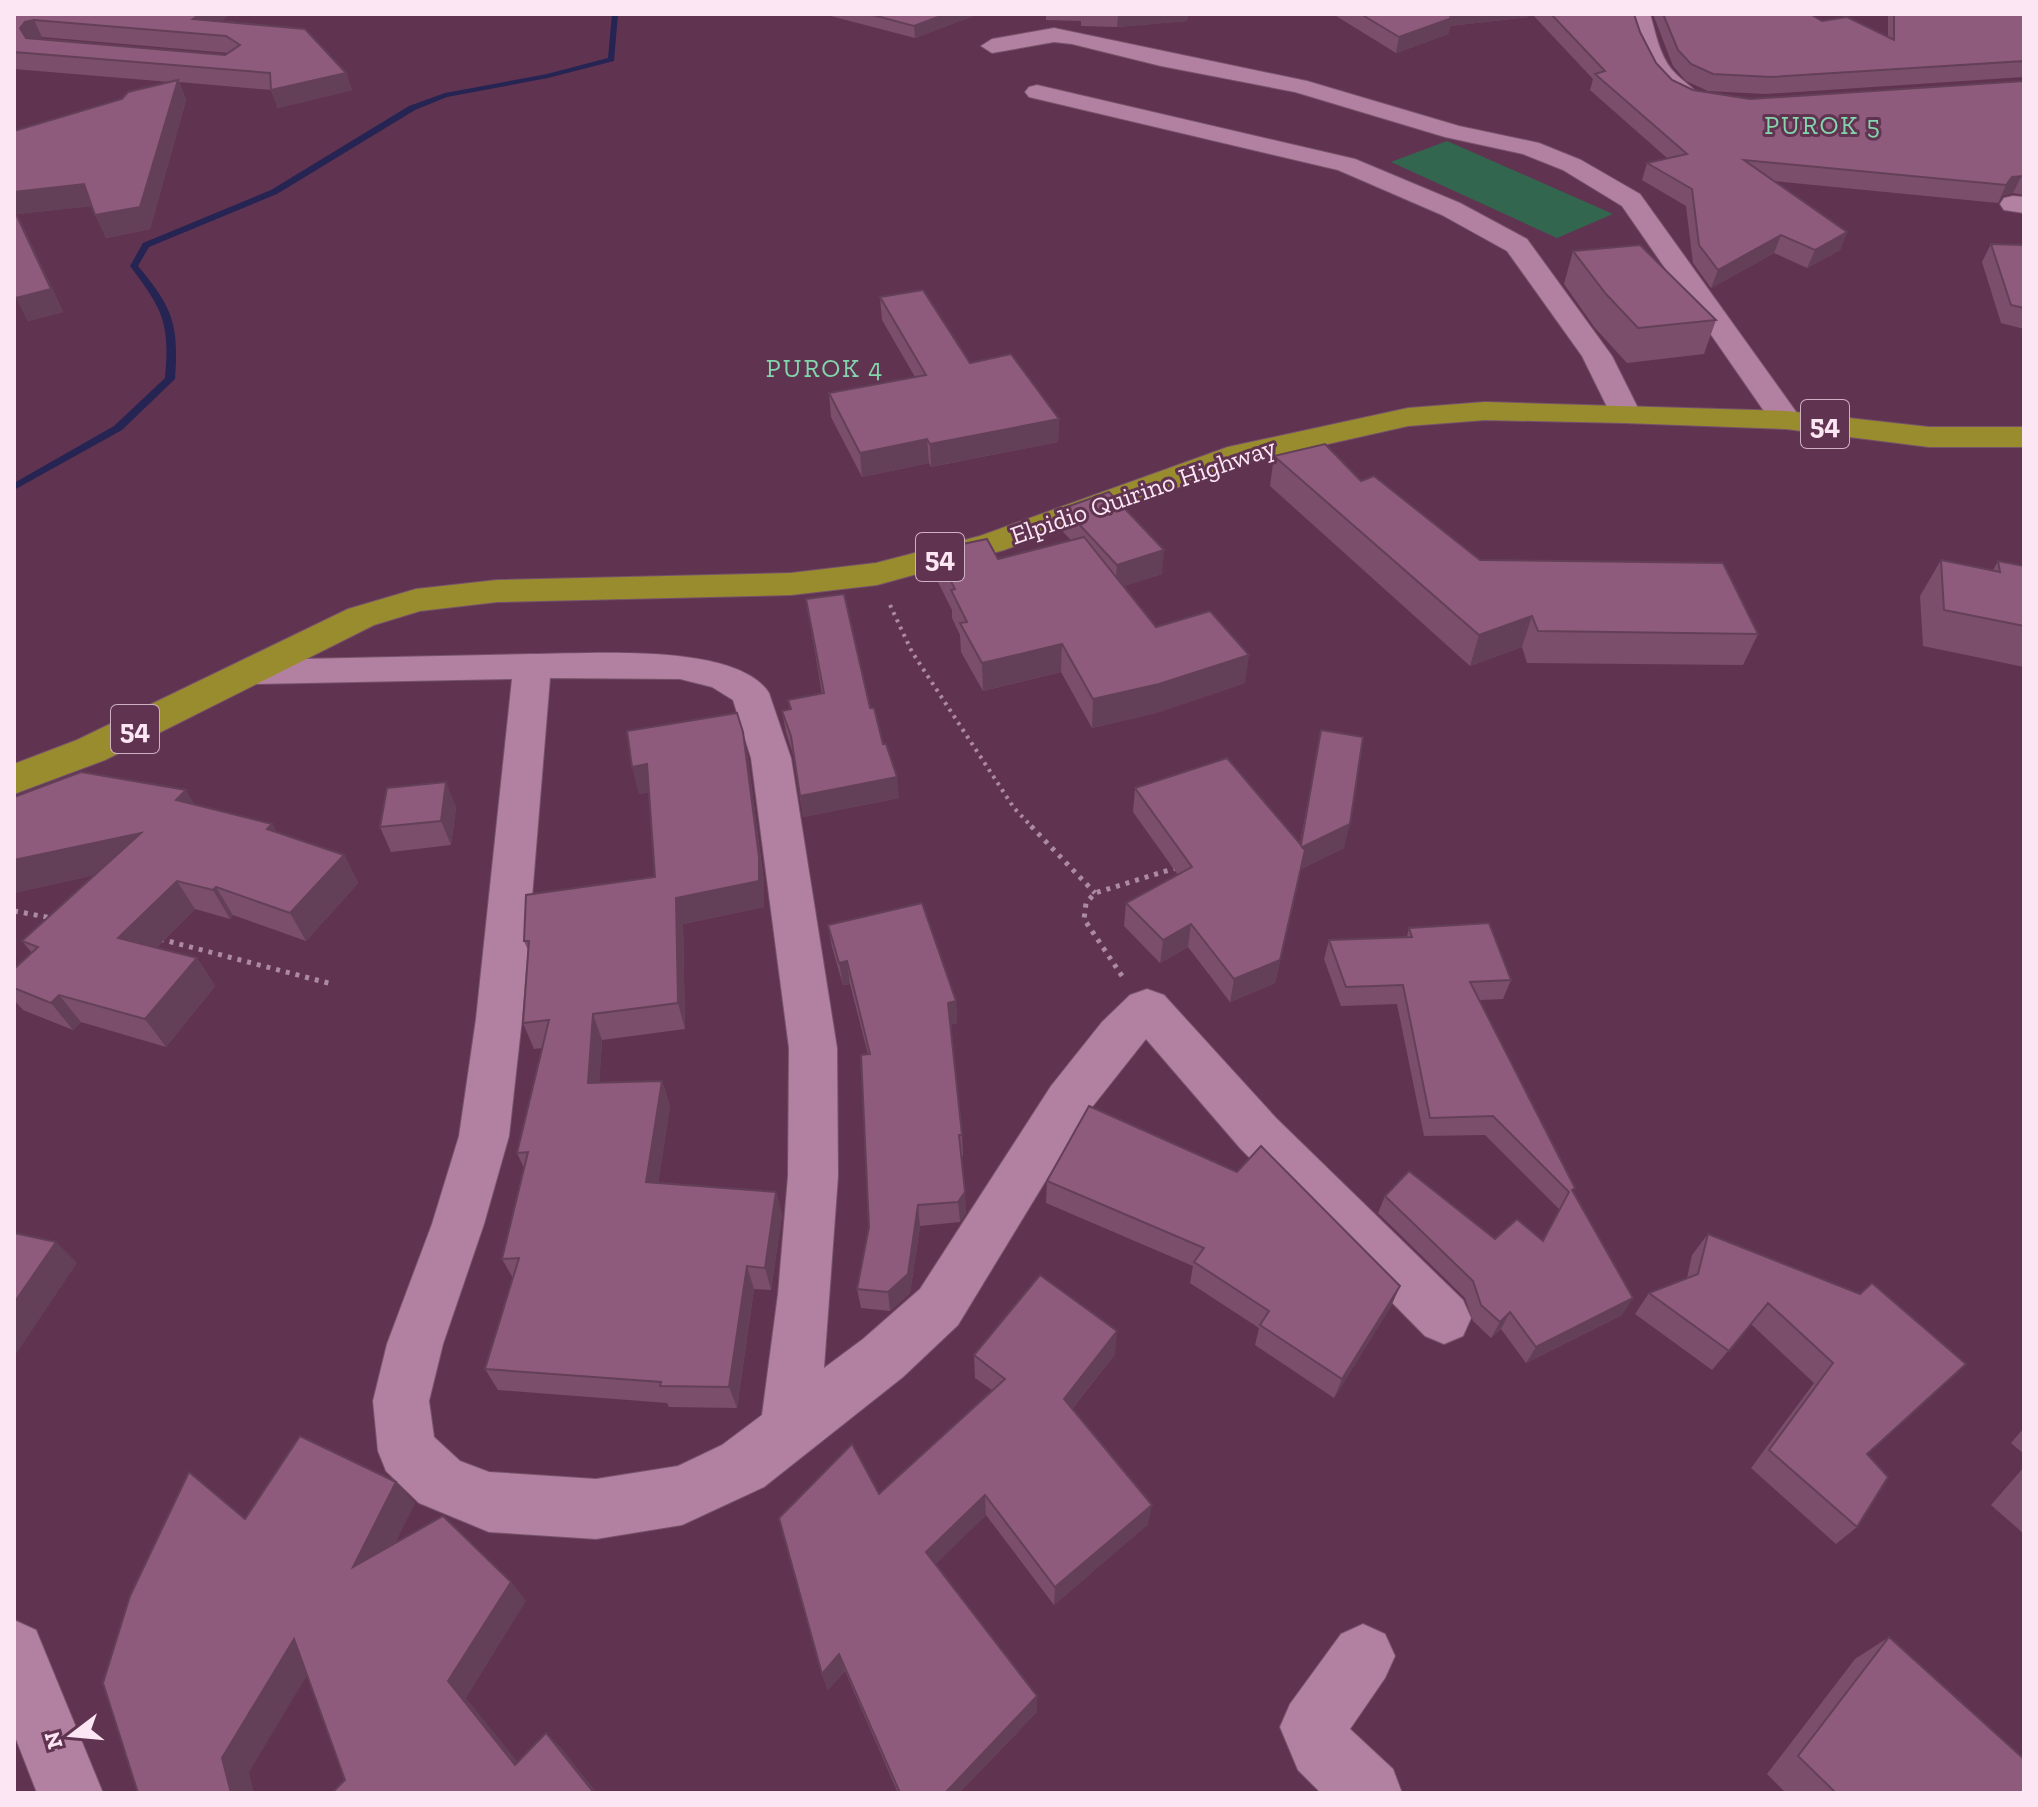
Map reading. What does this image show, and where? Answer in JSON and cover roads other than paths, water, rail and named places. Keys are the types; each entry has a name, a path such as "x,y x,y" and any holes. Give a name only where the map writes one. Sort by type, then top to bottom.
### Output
{"highway":[{"name":"Elpidio Quirino Highway","path":"14,780 91,750 361,617 416,600 497,591 791,584 877,574 992,543 1239,454 1408,417 1485,411 1625,414 1786,420 1929,437 2024,437"}],"street":[{"path":"1639,14 1653,62 1664,78 1686,94 1713,102"},
{"path":"992,46 1054,35 1072,37 1161,59 1299,86 1454,132 1530,148 1572,165 1631,200 1786,420"},
{"path":"1037,92 1346,164 1517,245 1597,356 1625,414"},
{"path":"253,672 532,666 680,667 724,677 750,693 771,758 813,1048 813,1176 805,1294 789,1430"},
{"path":"532,666 499,1019 484,1136 458,1224 415,1344 401,1401 407,1451 440,1482 489,1502 596,1509 682,1495 743,1466 883,1358 939,1307 1068,1101 1119,1036 1147,1008 1258,1133 1444,1318"},
{"path":"14,1652 70,1793"},
{"path":"1363,1656 1313,1727 1321,1747 1369,1793"}],"waterway":[{"path":"14,487 118,428 170,379 172,343 168,317 156,294 134,266 146,245 274,192 412,108 445,95 548,76 611,59 615,14"}],"district":[{"name":"PUROK 5","path":"1823,125"},
{"name":"PUROK 4","path":"825,368"}]}
